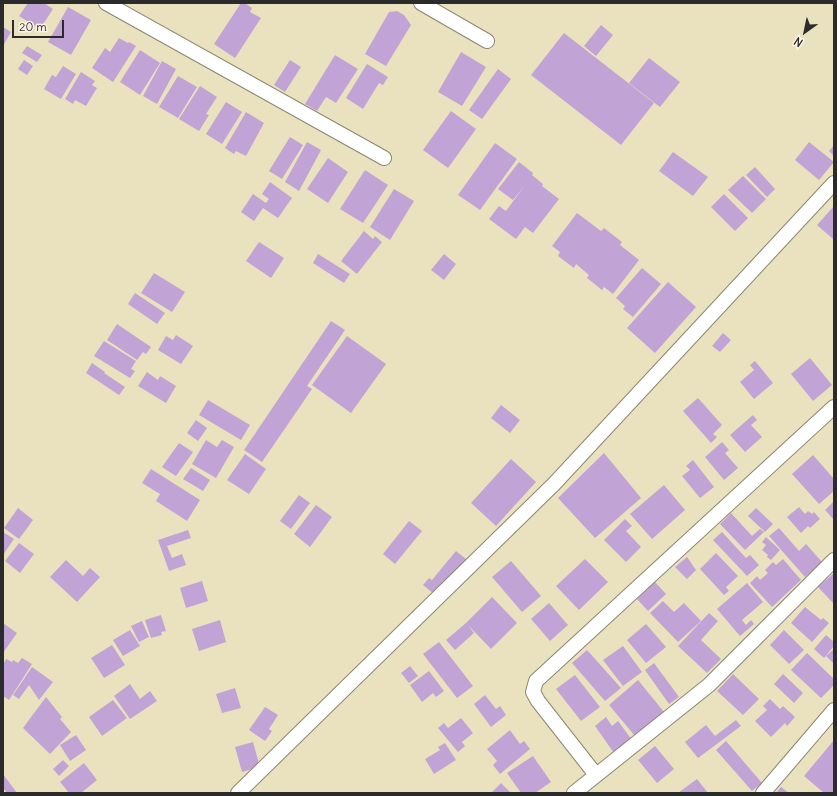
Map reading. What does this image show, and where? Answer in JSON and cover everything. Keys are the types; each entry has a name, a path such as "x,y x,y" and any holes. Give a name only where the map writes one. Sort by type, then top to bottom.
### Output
{"street":[{"path":"106,3 384,158"},
{"path":"421,3 487,41"},
{"path":"238,793 554,484 834,183"},
{"path":"596,775 532,692 536,681 834,407"},
{"path":"574,793 709,685 834,560"},
{"path":"763,793 834,710"}],"building":[{"path":"28,3 44,3 53,9 40,29 19,16"},
{"path":"241,3 245,3 252,8 250,12 261,18 235,58 214,44"},
{"path":"68,7 91,20 71,55 48,42"},
{"path":"397,11 404,15 411,25 386,66 365,54 389,12"},
{"path":"601,25 613,35 596,56 584,46"},
{"path":"3,27 11,32 3,46"},
{"path":"564,33 654,103 621,145 531,75"},
{"path":"119,38 136,46 113,82 92,68 105,48 110,52"},
{"path":"27,46 42,55 37,62 22,53"},
{"path":"140,50 160,63 140,95 120,82"},
{"path":"461,52 486,67 462,106 438,92"},
{"path":"335,55 358,69 336,103 326,97 317,111 305,104"},
{"path":"649,58 680,82 660,107 629,83"},
{"path":"24,60 33,66 27,75 18,69"},
{"path":"290,60 301,67 285,92 274,85"},
{"path":"162,61 176,69 157,104 143,96"},
{"path":"367,64 388,77 383,85 379,83 363,109 346,98"},
{"path":"63,66 76,74 61,99 44,89 52,75 56,77"},
{"path":"498,69 511,79 482,119 469,110"},
{"path":"81,72 95,81 92,85 97,88 86,106 75,100 73,104 65,99"},
{"path":"178,76 197,87 178,118 159,107"},
{"path":"200,86 217,97 206,114 209,115 199,131 179,119"},
{"path":"226,102 242,112 222,144 206,134"},
{"path":"451,111 476,129 448,168 423,150"},
{"path":"246,112 264,123 246,156 236,151 234,154 225,148"},
{"path":"290,137 303,145 282,179 269,171"},
{"path":"307,142 321,150 299,191 285,182"},
{"path":"809,142 834,162 819,180 795,160"},
{"path":"495,143 517,159 480,210 458,195"},
{"path":"834,145 834,156 829,151"},
{"path":"673,152 708,177 693,196 659,171"},
{"path":"328,158 348,172 328,203 307,189"},
{"path":"519,162 533,173 532,175 543,184 542,186 559,199 533,233 525,227 516,239 489,219 499,206 506,211 525,185 513,200 498,189"},
{"path":"755,167 775,189 767,197 746,175"},
{"path":"365,170 388,185 363,223 340,209"},
{"path":"743,176 766,199 752,213 728,190"},
{"path":"270,182 292,198 278,218 263,208 254,221 241,212 253,194 266,203 269,199 262,194"},
{"path":"394,189 414,201 390,240 370,227"},
{"path":"724,194 748,218 735,231 711,207"},
{"path":"834,206 834,237 833,239 817,225"},
{"path":"577,213 601,231 604,228 622,242 620,245 639,260 613,294 604,287 602,290 587,278 589,275 576,264 574,268 558,256 560,252 552,246"},
{"path":"364,231 373,239 375,236 382,242 357,274 341,261"},
{"path":"259,242 284,258 271,278 246,261"},
{"path":"318,254 350,274 344,283 313,263"},
{"path":"444,254 456,264 444,280 431,270"},
{"path":"642,268 661,284 633,317 623,309 625,306 616,298"},
{"path":"154,273 185,292 172,312 141,293"},
{"path":"668,282 696,307 655,353 627,328"},
{"path":"135,293 165,313 157,324 128,304"},
{"path":"331,321 345,330 307,386 312,389 262,462 244,450"},
{"path":"117,324 151,347 146,354 143,352 137,360 107,340"},
{"path":"723,333 731,340 720,352 712,346"},
{"path":"176,335 193,346 181,364 158,350 166,336 173,340"},
{"path":"347,336 386,364 351,413 312,385"},
{"path":"104,341 136,361 131,369 135,371 130,378 94,356"},
{"path":"810,358 832,385 813,401 791,374"},
{"path":"755,361 773,383 754,399 740,382 754,370 750,365"},
{"path":"92,363 125,387 119,395 86,373"},
{"path":"147,372 158,380 160,376 176,386 166,403 138,386"},
{"path":"698,398 722,425 713,434 717,437 711,443 683,411"},
{"path":"208,400 250,425 241,440 199,415"},
{"path":"501,405 520,420 510,433 491,418"},
{"path":"753,415 757,420 751,425 762,437 745,452 730,435"},
{"path":"196,420 207,428 198,441 187,433"},
{"path":"206,440 217,447 222,440 234,447 216,478 192,464"},
{"path":"722,442 729,450 725,453 738,468 724,480 705,457"},
{"path":"179,443 193,452 176,476 162,467"},
{"path":"604,453 641,498 595,538 558,498"},
{"path":"245,454 266,469 249,494 227,480"},
{"path":"813,455 834,479 834,491 819,504 792,474"},
{"path":"511,459 536,482 496,526 471,503"},
{"path":"693,460 714,487 700,498 682,476 690,470 686,466"},
{"path":"191,468 210,480 203,491 183,479"},
{"path":"151,469 200,500 187,521 156,501 160,494 142,483"},
{"path":"664,485 685,510 652,539 630,514"},
{"path":"299,495 310,503 291,529 280,521"},
{"path":"834,501 834,520 825,510"},
{"path":"316,505 332,517 310,547 294,534"},
{"path":"799,507 805,514 808,511 812,514 814,512 820,519 810,528 808,526 801,533 787,517"},
{"path":"18,508 33,520 19,539 4,528"},
{"path":"756,508 773,524 765,532 748,516"},
{"path":"731,513 752,536 760,529 764,532 745,550 720,524"},
{"path":"625,519 632,526 626,531 641,547 626,562 604,540"},
{"path":"409,521 422,531 395,564 383,554"},
{"path":"779,528 799,551 806,544 822,562 805,577 769,536"},
{"path":"188,530 191,538 167,546 172,558 182,554 186,565 169,571 158,540"},
{"path":"3,532 14,539 3,555"},
{"path":"722,532 746,558 750,555 759,565 747,576 713,540"},
{"path":"766,537 780,550 771,560 762,550 766,545 762,542"},
{"path":"19,543 34,554 20,573 5,561"},
{"path":"456,551 466,559 435,595 423,585 429,578 432,580"},
{"path":"716,553 738,576 726,587 729,591 724,595 700,569"},
{"path":"687,557 696,570 687,579 675,567"},
{"path":"585,559 608,582 579,610 556,586"},
{"path":"783,559 801,580 772,607 750,583 757,576 760,580 768,573 765,570 773,562 776,565"},
{"path":"66,560 83,576 90,568 100,577 77,602 50,577"},
{"path":"511,561 541,596 522,612 492,577"},
{"path":"834,573 834,604 818,587"},
{"path":"202,581 208,601 186,608 180,588"},
{"path":"655,582 666,594 648,611 637,599"},
{"path":"747,583 763,602 742,620 746,625 751,620 754,624 740,636 717,609"},
{"path":"492,597 517,623 491,649 468,625 474,633 455,650 446,640 466,623"},
{"path":"663,601 674,612 684,603 701,621 678,642 650,613"},
{"path":"549,603 568,625 550,641 531,619"},
{"path":"805,607 821,620 823,618 829,623 812,642 791,623"},
{"path":"709,613 718,621 701,640 721,659 707,673 678,646"},
{"path":"161,615 166,631 161,632 162,635 151,638 145,620"},
{"path":"220,620 226,642 199,651 192,629"},
{"path":"142,621 149,637 139,642 131,626"},
{"path":"3,623 17,633 3,653"},
{"path":"646,624 666,647 646,663 627,640"},
{"path":"130,630 140,646 123,656 113,640"},
{"path":"784,630 804,650 789,664 770,645"},
{"path":"826,635 834,642 834,646 824,658 814,649"},
{"path":"439,642 473,686 457,698 423,654"},
{"path":"112,645 125,665 104,678 91,658"},
{"path":"623,646 642,672 623,686 603,660"},
{"path":"834,649 834,664 826,656"},
{"path":"587,650 621,688 605,701 572,663"},
{"path":"807,653 834,679 834,685 821,698 791,670"},
{"path":"22,658 32,664 9,700 3,696 3,665 6,659 12,662 13,660 18,663"},
{"path":"654,663 679,697 669,704 645,670"},
{"path":"410,666 418,676 409,683 401,673"},
{"path":"32,667 53,682 39,700 29,685 19,699 13,695"},
{"path":"429,671 444,691 436,697 433,693 422,702 410,685"},
{"path":"733,674 759,699 743,715 717,691"},
{"path":"783,674 803,693 794,703 774,684"},
{"path":"575,675 600,707 581,721 556,689"},
{"path":"638,680 664,712 635,736 609,705"},
{"path":"130,684 140,699 150,691 157,701 130,719 114,696"},
{"path":"235,688 241,708 222,713 216,694"},
{"path":"485,695 496,709 500,706 506,715 491,727 474,704"},
{"path":"46,697 62,717 60,719 71,732 50,754 23,728"},
{"path":"770,699 780,709 783,706 795,717 787,726 785,723 771,737 755,721 767,710 763,706"},
{"path":"113,700 127,718 102,736 89,717"},
{"path":"265,707 278,715 269,729 272,731 265,741 249,730"},
{"path":"606,717 612,726 618,721 632,740 614,753 595,726"},
{"path":"461,718 473,733 462,742 465,746 458,752 438,728 444,723 448,728"},
{"path":"736,720 741,726 698,758 685,742 706,725 715,736"},
{"path":"510,730 520,744 524,741 530,749 500,774 493,765 497,761 487,749"},
{"path":"76,735 86,750 70,761 60,745"},
{"path":"834,740 834,791 832,793 824,793 804,776"},
{"path":"726,741 762,783 752,791 716,750"},
{"path":"253,742 260,767 242,772 235,747"},
{"path":"445,743 456,760 434,774 425,759 440,750 438,747"},
{"path":"655,746 674,769 657,783 638,760"},
{"path":"533,756 551,782 535,793 521,793 507,773"},
{"path":"63,760 69,766 59,776 53,769"},
{"path":"84,763 97,780 81,793 69,793 60,782"},
{"path":"3,774 17,793 7,793 3,788"},
{"path":"697,779 708,793 678,793"},
{"path":"501,783 511,793 491,793"},
{"path":"781,787 789,793 776,793"}]}
